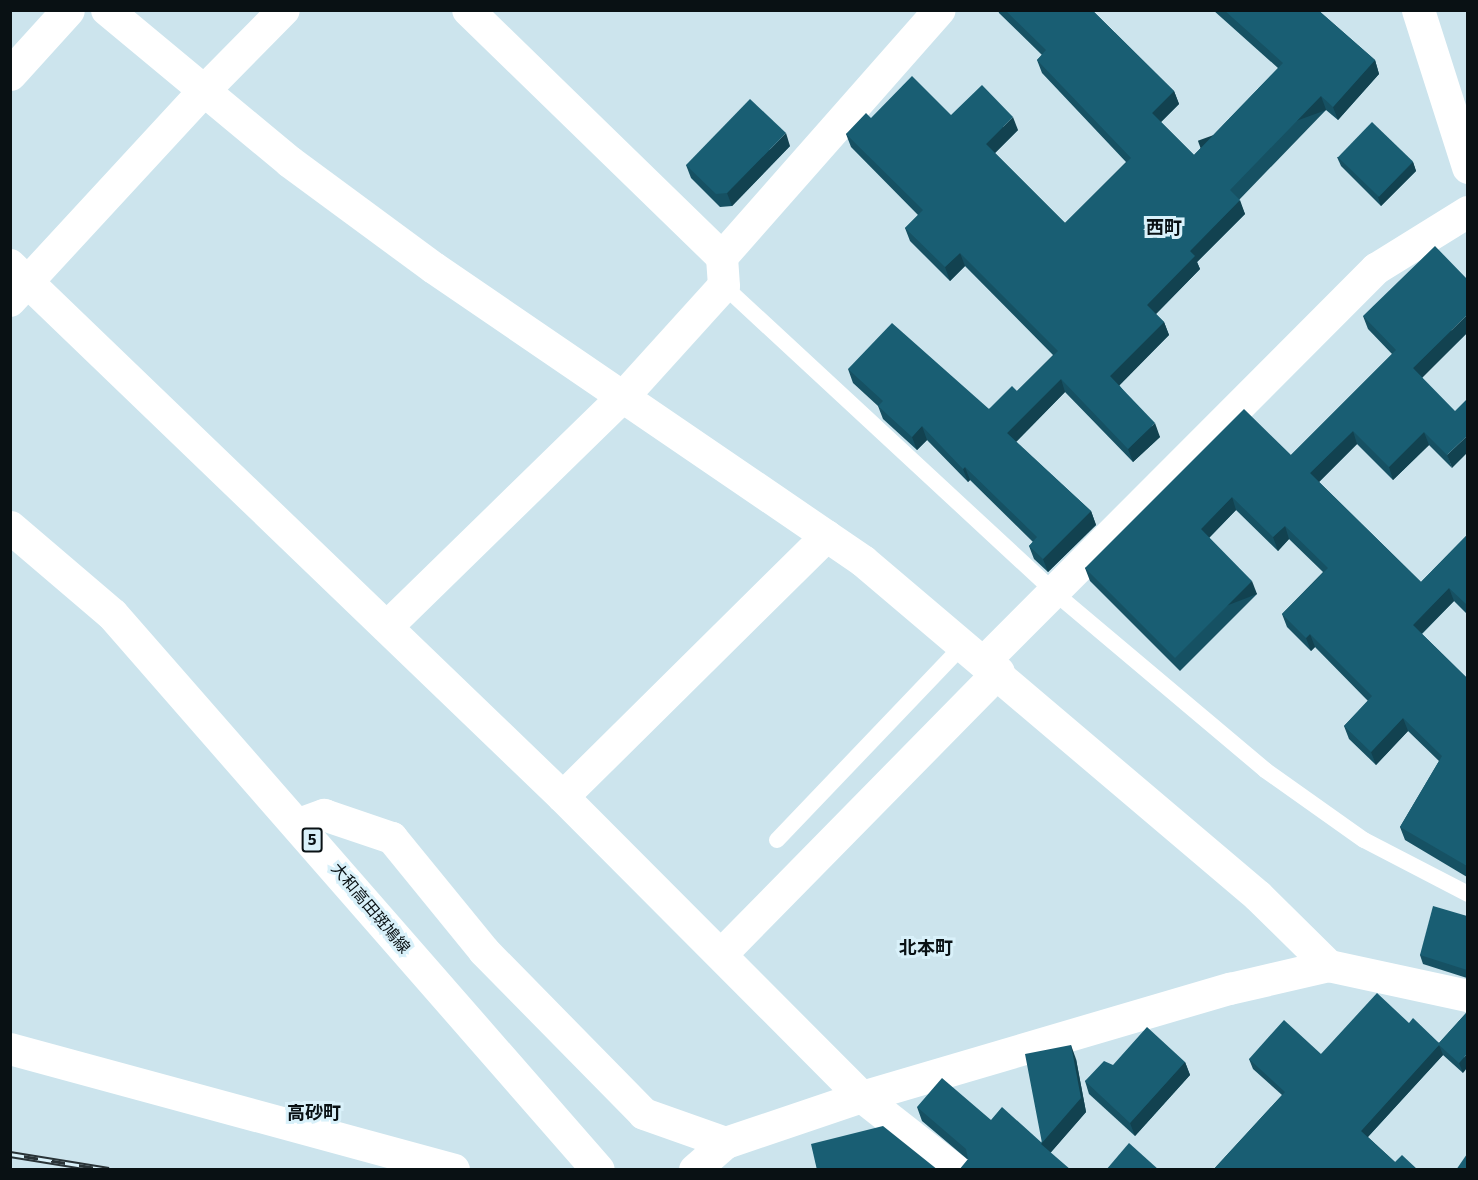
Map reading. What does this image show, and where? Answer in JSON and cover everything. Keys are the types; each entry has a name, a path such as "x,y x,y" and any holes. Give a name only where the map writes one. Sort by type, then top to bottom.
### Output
{"main road":[{"path":"10,74 68,10"},
{"path":"1418,10 1467,167"},
{"name":"大和高田斑鳩線","path":"10,526 112,614 299,824 598,1170"}],"street":[{"path":"107,10 290,162 434,268 625,395 863,561 983,659 1258,896 1329,966"},
{"path":"285,10 16,282 387,627 722,954 862,1097 955,1170"},
{"path":"468,10 723,271"},
{"path":"387,627 625,395 723,271 940,10"},
{"path":"722,954 983,659 1055,593 1261,381 1376,269 1467,212"},
{"path":"563,797 827,536"},
{"path":"299,824 324,815 392,838 484,951 644,1114 726,1143"},
{"path":"694,1170 726,1143 862,1097 1230,989 1329,966 1467,996"},
{"path":"10,1049 453,1170"}],"lane":[{"path":"723,271 1055,593 1265,770 1364,840 1467,894"},
{"path":"777,840 983,659"}],"building":[{"path":"1005,10 1092,10 1174,91 1152,113 1194,155 1283,63 1224,10 1318,10 1375,60 1333,107 1321,96 1230,190 1240,200 1190,251 1195,256 1147,305 1164,322 1110,376 1155,423 1128,449 1061,379 1007,433 1091,511 1043,559 1029,546 1037,537 965,467 963,469 922,426 912,437 878,406 883,401 848,369 892,323 989,409 1012,386 1017,391 1058,351 960,253 945,267 905,228 923,210 846,134 866,113 871,118 912,76 951,115 982,85 1013,117 986,144 1065,223 1131,158 1037,60 1046,50"},
{"path":"750,99 786,133 727,193 716,194 686,165"},
{"path":"1372,122 1413,162 1379,197 1338,157"},
{"path":"1435,246 1467,279 1467,315 1413,368 1455,411 1467,399 1467,436 1447,455 1424,432 1389,467 1353,431 1310,473 1421,582 1467,535 1467,605 1449,588 1413,625 1467,678 1467,866 1400,827 1442,756 1403,718 1371,752 1344,726 1372,696 1310,634 1306,638 1282,614 1328,568 1285,526 1273,537 1232,497 1201,529 1252,581 1175,658 1085,568 1244,409 1291,455 1396,350 1363,316"},
{"path":"1433,906 1467,916 1467,970 1420,955"},
{"path":"1377,993 1409,1023 1413,1018 1439,1043 1467,1012 1467,1054 1459,1063 1439,1045 1361,1131 1395,1162 1402,1155 1418,1170 1213,1170 1285,1092 1249,1059 1284,1020 1321,1054"},
{"path":"1147,1027 1185,1062 1130,1123 1085,1081 1104,1061 1113,1065"},
{"path":"1071,1045 1081,1098 1042,1143 1025,1054"},
{"path":"942,1078 991,1120 1002,1107 1071,1170 959,1170 968,1159 966,1149 917,1107"},
{"path":"883,1126 938,1170 817,1170 811,1144"},
{"path":"1129,1143 1159,1170 1106,1170"},
{"path":"1467,1154 1467,1170 1456,1170"}],"railway":[{"path":"10,1154 109,1170"}],"district":[{"name":"西町","path":"1164,227"},
{"name":"北本町","path":"926,947"},
{"name":"高砂町","path":"314,1112"}]}
